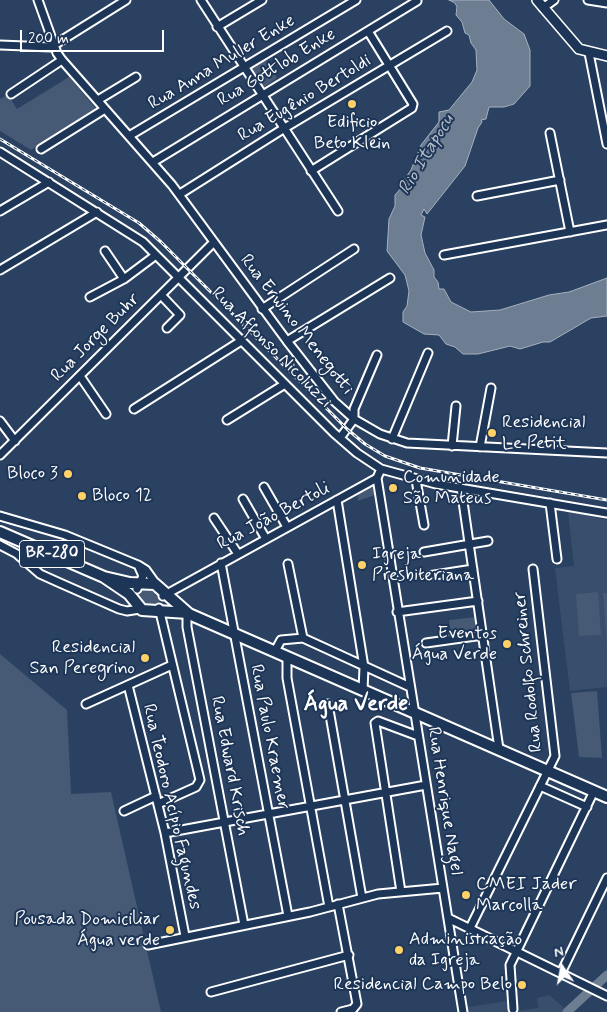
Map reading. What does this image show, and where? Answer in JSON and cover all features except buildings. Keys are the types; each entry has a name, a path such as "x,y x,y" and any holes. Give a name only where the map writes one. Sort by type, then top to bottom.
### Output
{"highway":[{"name":"BR-280","path":"0,532 104,577 147,593 234,634 607,797"},
{"name":"BR-280","path":"104,577 147,593 157,609 176,608"},
{"path":"147,593 157,609"}],"main road":[{"path":"537,0 576,47 589,53 607,56"}],"street":[{"name":"Rua Erwino Menegotti","path":"38,0 54,45 62,60 180,194 262,309 334,401 354,419 392,439 407,443 607,453"},
{"path":"0,45 48,48 126,0"},
{"path":"201,0 242,67 338,211"},
{"path":"218,27 262,0"},
{"name":"Rua Anna Muller Enke","path":"129,136 356,0"},
{"path":"543,8 554,0"},
{"path":"588,0 607,3"},
{"name":"Rua Gottlob Enke","path":"153,162 417,1"},
{"name":"Rua Eugênio Bertoldi","path":"180,194 447,30"},
{"path":"311,171 412,108 413,104 368,31"},
{"path":"589,53 607,144"},
{"path":"11,94 62,60"},
{"path":"98,100 136,77"},
{"path":"41,149 105,109"},
{"path":"550,133 570,232"},
{"name":"Rua Affonso Nicoluzzi","path":"0,152 135,236 179,277 340,438 381,470 416,480 550,502 607,514"},
{"path":"477,196 560,180"},
{"path":"0,211 50,182"},
{"path":"0,270 97,212"},
{"path":"444,255 607,225"},
{"name":"Rua Jorge Buhr","path":"0,455 214,242"},
{"path":"262,309 354,249"},
{"path":"105,251 124,279"},
{"path":"90,297 124,279 156,255"},
{"path":"287,341 390,278"},
{"path":"161,295 180,315 167,328"},
{"path":"134,409 241,341"},
{"path":"392,439 428,354"},
{"path":"340,438 354,419 354,409 378,355"},
{"path":"80,376 106,414"},
{"path":"227,420 285,384"},
{"path":"480,447 491,388"},
{"path":"452,446 456,406"},
{"path":"0,421 14,442"},
{"path":"0,429 14,442"},
{"path":"377,478 381,470"},
{"name":"Rua João Bertoli","path":"114,608 126,606 147,593 177,587 377,478"},
{"name":"Rua Henrique Nagel","path":"377,478 463,1012"},
{"path":"416,480 424,525"},
{"path":"264,487 287,528"},
{"path":"461,488 499,749"},
{"path":"243,499 266,539"},
{"path":"337,500 364,667 362,690"},
{"path":"550,502 557,559"},
{"path":"0,516 65,535 138,565 146,570 147,593"},
{"path":"212,519 237,554"},
{"path":"424,552 488,542"},
{"path":"0,545 17,554 40,574 114,608 127,611 147,593"},
{"name":"Rua Paulo Kraemer","path":"221,563 288,916"},
{"path":"288,564 303,638"},
{"path":"138,565 147,593"},
{"name":"Rua Rodolfo Schreiner","path":"470,928 548,770 554,752 533,568"},
{"path":"428,576 473,569"},
{"path":"162,623 165,616 176,608 177,587"},
{"path":"398,612 478,601"},
{"path":"157,609 200,780 196,787 158,804"},
{"name":"Rua Edward Krisch","path":"188,613 187,627 244,924"},
{"path":"426,643 483,634"},
{"path":"275,651 282,640 303,638 410,687"},
{"path":"287,657 286,674 329,907"},
{"path":"86,704 172,665"},
{"name":"Rua Teodoro Acípio Fagundes","path":"128,685 165,833 185,936"},
{"path":"328,704 362,898"},
{"path":"401,892 374,726 378,721 418,736"},
{"path":"165,833 426,785"},
{"path":"540,786 587,807"},
{"path":"513,1009 509,970 516,951 594,791"},
{"path":"124,811 156,796"},
{"path":"561,973 607,878"},
{"path":"148,945 329,907 362,898 443,888"},
{"path":"338,904 357,1004 353,1009 341,1012"},
{"path":"448,918 607,996"},
{"path":"211,992 349,955"}],"shaded area":[{"path":"266,60 277,78 263,88 251,69"},
{"path":"69,77 97,110 31,150 0,131 0,99 8,95 17,109"},
{"path":"369,486 373,487 375,495 358,501 357,493"},
{"path":"568,511 607,520 607,687 570,691 555,568 574,566"},
{"path":"149,586 157,589 160,597 157,605 149,608 141,605 138,597 141,589"},
{"path":"598,592 601,635 579,636 576,594"},
{"path":"603,593 607,593 607,647"},
{"path":"476,617 478,633 451,636 449,620"},
{"path":"0,654 67,710 71,794 111,792 161,1012 0,1012"},
{"path":"597,691 602,758 579,757 571,693"},
{"path":"549,995 567,1010 565,1012 510,1012 538,1008 537,998"},
{"path":"508,1001 510,1012 469,1012 468,1007"}],"water":[{"name":"Rio Itapocu","path":"449,0 489,0 504,19 524,34 530,50 530,86 514,104 504,107 489,107 486,119 481,120 482,122 478,128 465,166 427,214 424,209 421,215 425,217 421,235 425,253 434,270 434,277 438,282 439,289 444,289 451,302 471,312 500,310 549,295 569,292 607,278 607,316 591,318 550,342 543,342 520,349 510,346 478,354 463,354 455,347 446,344 439,335 424,334 403,322 403,312 407,306 409,291 405,275 387,251 389,219 395,206 395,195 402,187 404,180 411,170 421,145 439,122 439,112 449,110 472,82 477,70 476,50 471,43 469,35 465,33 462,22 456,15 457,7 455,3"}],"waterway":[{"path":"567,1012 607,975"}],"railway":[{"path":"0,139 139,223 161,242 347,429 365,444 385,456 420,468 607,500"}],"place":[{"name":"Edificio Beto Klein","path":"352,104"},
{"name":"Residencial Le Petit","path":"492,433"},
{"name":"Bloco 3","path":"68,474"},
{"name":"Comunidade São Mateus","path":"393,488"},
{"name":"Bloco 12","path":"82,496"},
{"name":"Igreja Presbiteriana","path":"362,565"},
{"name":"Eventos Água Verde","path":"507,644"},
{"name":"Residencial San Peregrino","path":"145,658"},
{"name":"CMEI Jader Marcolla","path":"466,895"},
{"name":"Pousada Domiciliar Água verde","path":"170,930"},
{"name":"Administração da Igreja","path":"399,950"},
{"name":"Residencial Campo Belo","path":"522,985"}],"district":[{"name":"Água Verde","path":"356,705"}]}
